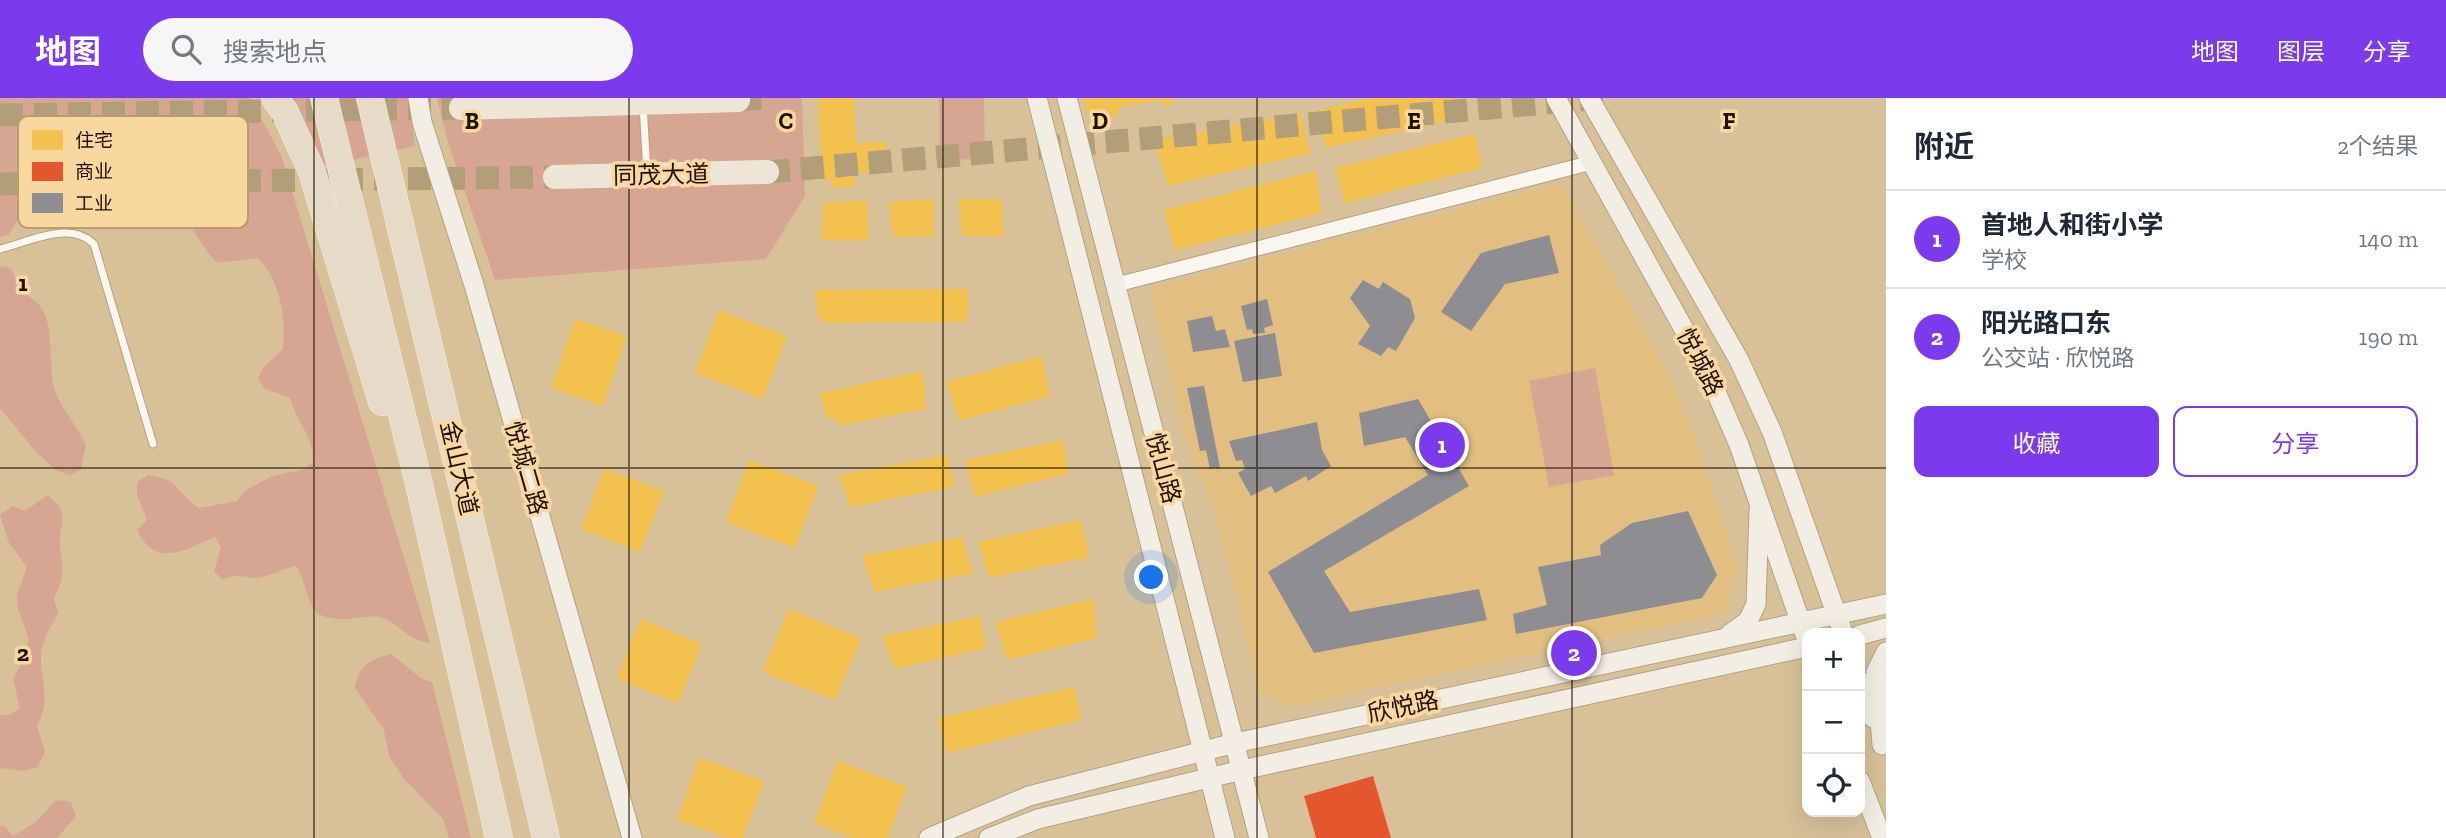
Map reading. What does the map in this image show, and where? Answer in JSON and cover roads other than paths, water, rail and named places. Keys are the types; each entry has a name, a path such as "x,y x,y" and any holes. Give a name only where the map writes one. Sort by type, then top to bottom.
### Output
{"highway":[{"path":"275,98 285,112 312,172 388,421 419,484"},
{"name":"金山大道","path":"324,98 419,484 499,838"},
{"name":"金山大道","path":"370,98 546,838"}],"main road":[{"name":"悦城二路","path":"418,98 422,122 478,298 632,838"},
{"name":"悦山路","path":"1037,98 1226,838"},
{"name":"悦山路","path":"1067,98 1259,838"},
{"name":"悦城路","path":"1556,98 1707,372 1760,499 1802,628"},
{"name":"悦城路","path":"1589,98 1739,360 1772,432 1840,624"},
{"path":"461,108 738,100"},
{"name":"同茂大道","path":"555,177 767,172"},
{"path":"1723,638 1748,621 1756,604 1760,499"},
{"name":"欣悦路","path":"929,838 946,828 1029,796 1202,751 1723,638 1801,623 1840,624 1886,604"},
{"path":"1865,634 1886,628"},
{"name":"欣悦路","path":"989,838 1038,819 1242,770 1802,646"},
{"path":"1884,750 1876,672 1886,652"},
{"path":"1863,691 1884,750"},
{"path":"1865,794 1882,838"}],"street":[{"path":"1115,285 1590,163"}],"lane":[{"path":"643,104 647,176"},
{"path":"0,249 65,232 87,237 94,244 99,252 153,444"}],"tunnel":[{"path":"738,100 763,98"},
{"path":"767,172 1603,98"},
{"path":"0,115 461,108"},
{"path":"248,181 555,177"},
{"path":"0,184 18,184"}],"place":[{"name":"首地人和街小学","path":"1442,445"},
{"name":"阳光路口东","path":"1574,653"}]}
